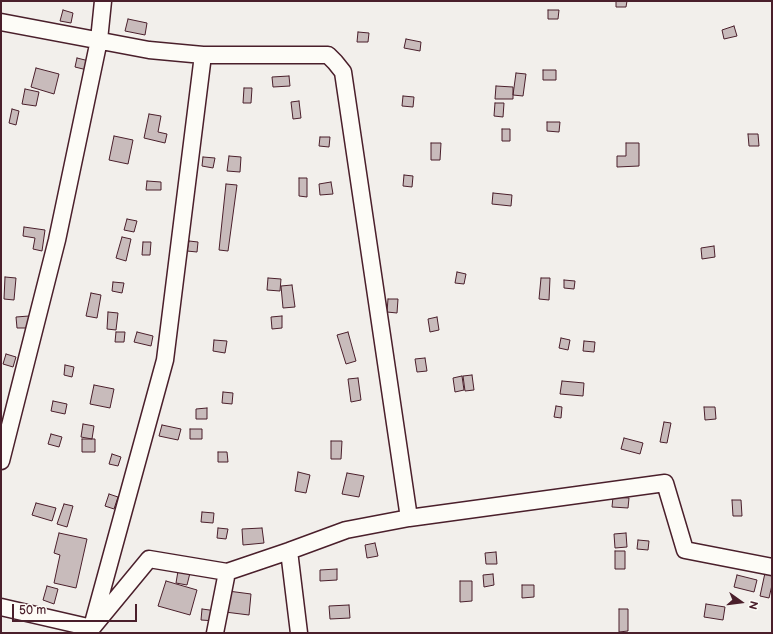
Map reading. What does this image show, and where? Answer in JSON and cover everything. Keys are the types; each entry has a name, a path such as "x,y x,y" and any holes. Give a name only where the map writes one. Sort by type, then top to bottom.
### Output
{"street":[{"path":"1,461 57,240 99,40 103,1"},
{"path":"1,22 149,50 203,55 328,55 343,72 409,518"},
{"path":"91,631 165,360 203,55"},
{"path":"91,631 149,559 228,572 346,530 409,518 665,483 685,550 772,567"},
{"path":"289,551 299,633"},
{"path":"216,633 228,572"},
{"path":"1,607 91,631"}],"building":[{"path":"616,1 627,1 626,7 616,7"},
{"path":"63,10 73,13 71,23 60,21"},
{"path":"548,10 559,10 558,19 548,19"},
{"path":"128,19 147,23 145,35 125,31"},
{"path":"734,26 737,36 724,39 722,30"},
{"path":"358,32 369,33 368,42 357,42"},
{"path":"406,39 421,42 420,51 404,48"},
{"path":"77,58 89,61 87,70 75,67"},
{"path":"36,68 59,74 54,94 31,87"},
{"path":"543,70 556,70 556,80 543,80"},
{"path":"516,73 526,74 523,96 513,95"},
{"path":"289,76 290,86 273,87 272,77"},
{"path":"496,86 513,87 513,99 495,99"},
{"path":"244,88 252,88 251,103 243,103"},
{"path":"25,89 39,92 36,106 22,104"},
{"path":"403,96 414,97 413,107 402,106"},
{"path":"299,101 301,118 293,119 291,102"},
{"path":"495,103 504,103 503,117 494,116"},
{"path":"12,109 19,111 16,125 9,123"},
{"path":"149,114 161,116 158,132 167,134 165,143 144,138"},
{"path":"547,122 560,122 559,132 547,131"},
{"path":"502,129 510,129 510,141 502,141"},
{"path":"748,134 758,134 759,146 749,146"},
{"path":"114,136 133,140 128,164 109,160"},
{"path":"320,137 330,137 329,147 319,146"},
{"path":"431,143 441,143 440,160 431,160"},
{"path":"626,143 639,143 639,166 617,167 617,156 626,156"},
{"path":"229,156 241,157 240,172 227,171"},
{"path":"203,157 215,158 213,168 202,166"},
{"path":"404,175 413,176 412,187 403,186"},
{"path":"299,178 307,178 307,197 299,196"},
{"path":"147,181 161,182 161,190 146,190"},
{"path":"331,182 333,194 320,195 319,184"},
{"path":"226,184 237,185 228,251 219,250"},
{"path":"493,193 512,195 511,206 492,204"},
{"path":"127,219 137,221 134,232 124,230"},
{"path":"24,227 45,230 42,251 33,249 35,238 23,236"},
{"path":"122,237 131,239 126,261 116,258"},
{"path":"189,241 198,242 197,252 187,251"},
{"path":"143,242 151,242 150,255 142,255"},
{"path":"714,246 715,257 702,259 701,248"},
{"path":"457,272 466,274 464,284 455,283"},
{"path":"5,277 16,278 14,300 4,299"},
{"path":"268,278 281,279 280,291 267,290"},
{"path":"541,278 550,278 549,300 539,299"},
{"path":"564,280 575,281 574,289 564,288"},
{"path":"113,282 124,283 122,293 112,291"},
{"path":"292,285 295,307 283,308 281,286"},
{"path":"91,293 101,295 97,318 86,316"},
{"path":"388,299 398,299 397,313 387,312"},
{"path":"108,312 118,313 116,330 107,329"},
{"path":"29,316 29,328 17,328 16,317"},
{"path":"282,316 282,328 272,329 271,317"},
{"path":"437,317 439,330 430,332 428,319"},
{"path":"116,332 125,332 124,342 115,342"},
{"path":"137,332 153,336 151,346 134,342"},
{"path":"348,332 356,361 346,364 337,335"},
{"path":"561,338 570,340 568,350 559,348"},
{"path":"214,340 227,341 225,353 213,351"},
{"path":"584,341 595,342 594,352 583,351"},
{"path":"6,354 16,357 13,367 3,364"},
{"path":"425,358 427,371 417,372 415,359"},
{"path":"65,365 74,367 72,377 64,375"},
{"path":"472,375 474,390 465,391 463,376"},
{"path":"462,376 464,390 455,392 453,378"},
{"path":"358,378 361,400 351,402 348,379"},
{"path":"562,381 584,383 583,396 560,394"},
{"path":"94,385 114,389 110,408 90,404"},
{"path":"223,392 233,393 232,404 222,403"},
{"path":"53,401 67,404 65,414 51,411"},
{"path":"556,406 562,407 561,418 554,417"},
{"path":"704,407 715,407 716,419 705,420"},
{"path":"207,408 207,419 196,419 196,409"},
{"path":"664,422 671,423 667,443 660,442"},
{"path":"83,424 94,426 92,439 81,437"},
{"path":"162,425 181,429 178,440 159,436"},
{"path":"190,429 202,429 202,439 190,439"},
{"path":"51,434 62,437 59,447 48,444"},
{"path":"624,438 643,443 640,454 621,449"},
{"path":"82,439 95,439 95,452 82,452"},
{"path":"331,441 342,441 341,459 331,459"},
{"path":"218,452 227,452 228,462 218,462"},
{"path":"112,454 121,457 118,466 109,464"},
{"path":"298,472 310,475 306,493 295,491"},
{"path":"347,473 364,476 359,497 342,494"},
{"path":"109,494 118,497 114,509 105,506"},
{"path":"613,497 629,498 628,508 612,507"},
{"path":"732,500 741,500 742,516 733,516"},
{"path":"36,503 56,508 52,521 32,515"},
{"path":"64,504 73,506 67,527 57,524"},
{"path":"202,512 214,513 213,523 201,522"},
{"path":"218,528 228,529 226,539 217,538"},
{"path":"262,528 264,543 243,545 242,529"},
{"path":"59,533 87,539 76,588 54,583 60,555 54,553"},
{"path":"626,533 627,547 615,548 614,534"},
{"path":"638,540 649,541 648,550 637,549"},
{"path":"375,543 378,556 367,558 365,545"},
{"path":"615,551 625,551 625,569 615,569"},
{"path":"496,552 497,564 486,564 485,553"},
{"path":"337,569 337,580 320,581 320,570"},
{"path":"178,571 190,573 187,585 176,583"},
{"path":"765,573 772,575 772,585 769,598 760,596"},
{"path":"493,574 494,585 484,587 483,575"},
{"path":"737,575 757,580 754,592 734,587"},
{"path":"166,581 197,590 190,615 158,606"},
{"path":"460,581 472,581 472,601 460,602"},
{"path":"522,585 534,585 534,597 522,598"},
{"path":"47,586 58,589 54,604 43,600"},
{"path":"228,591 251,594 249,615 225,612"},
{"path":"706,604 725,607 723,620 704,617"},
{"path":"349,605 350,618 330,619 329,606"},
{"path":"202,609 217,611 216,621 201,620"},
{"path":"619,609 628,609 628,631 619,632"}]}
